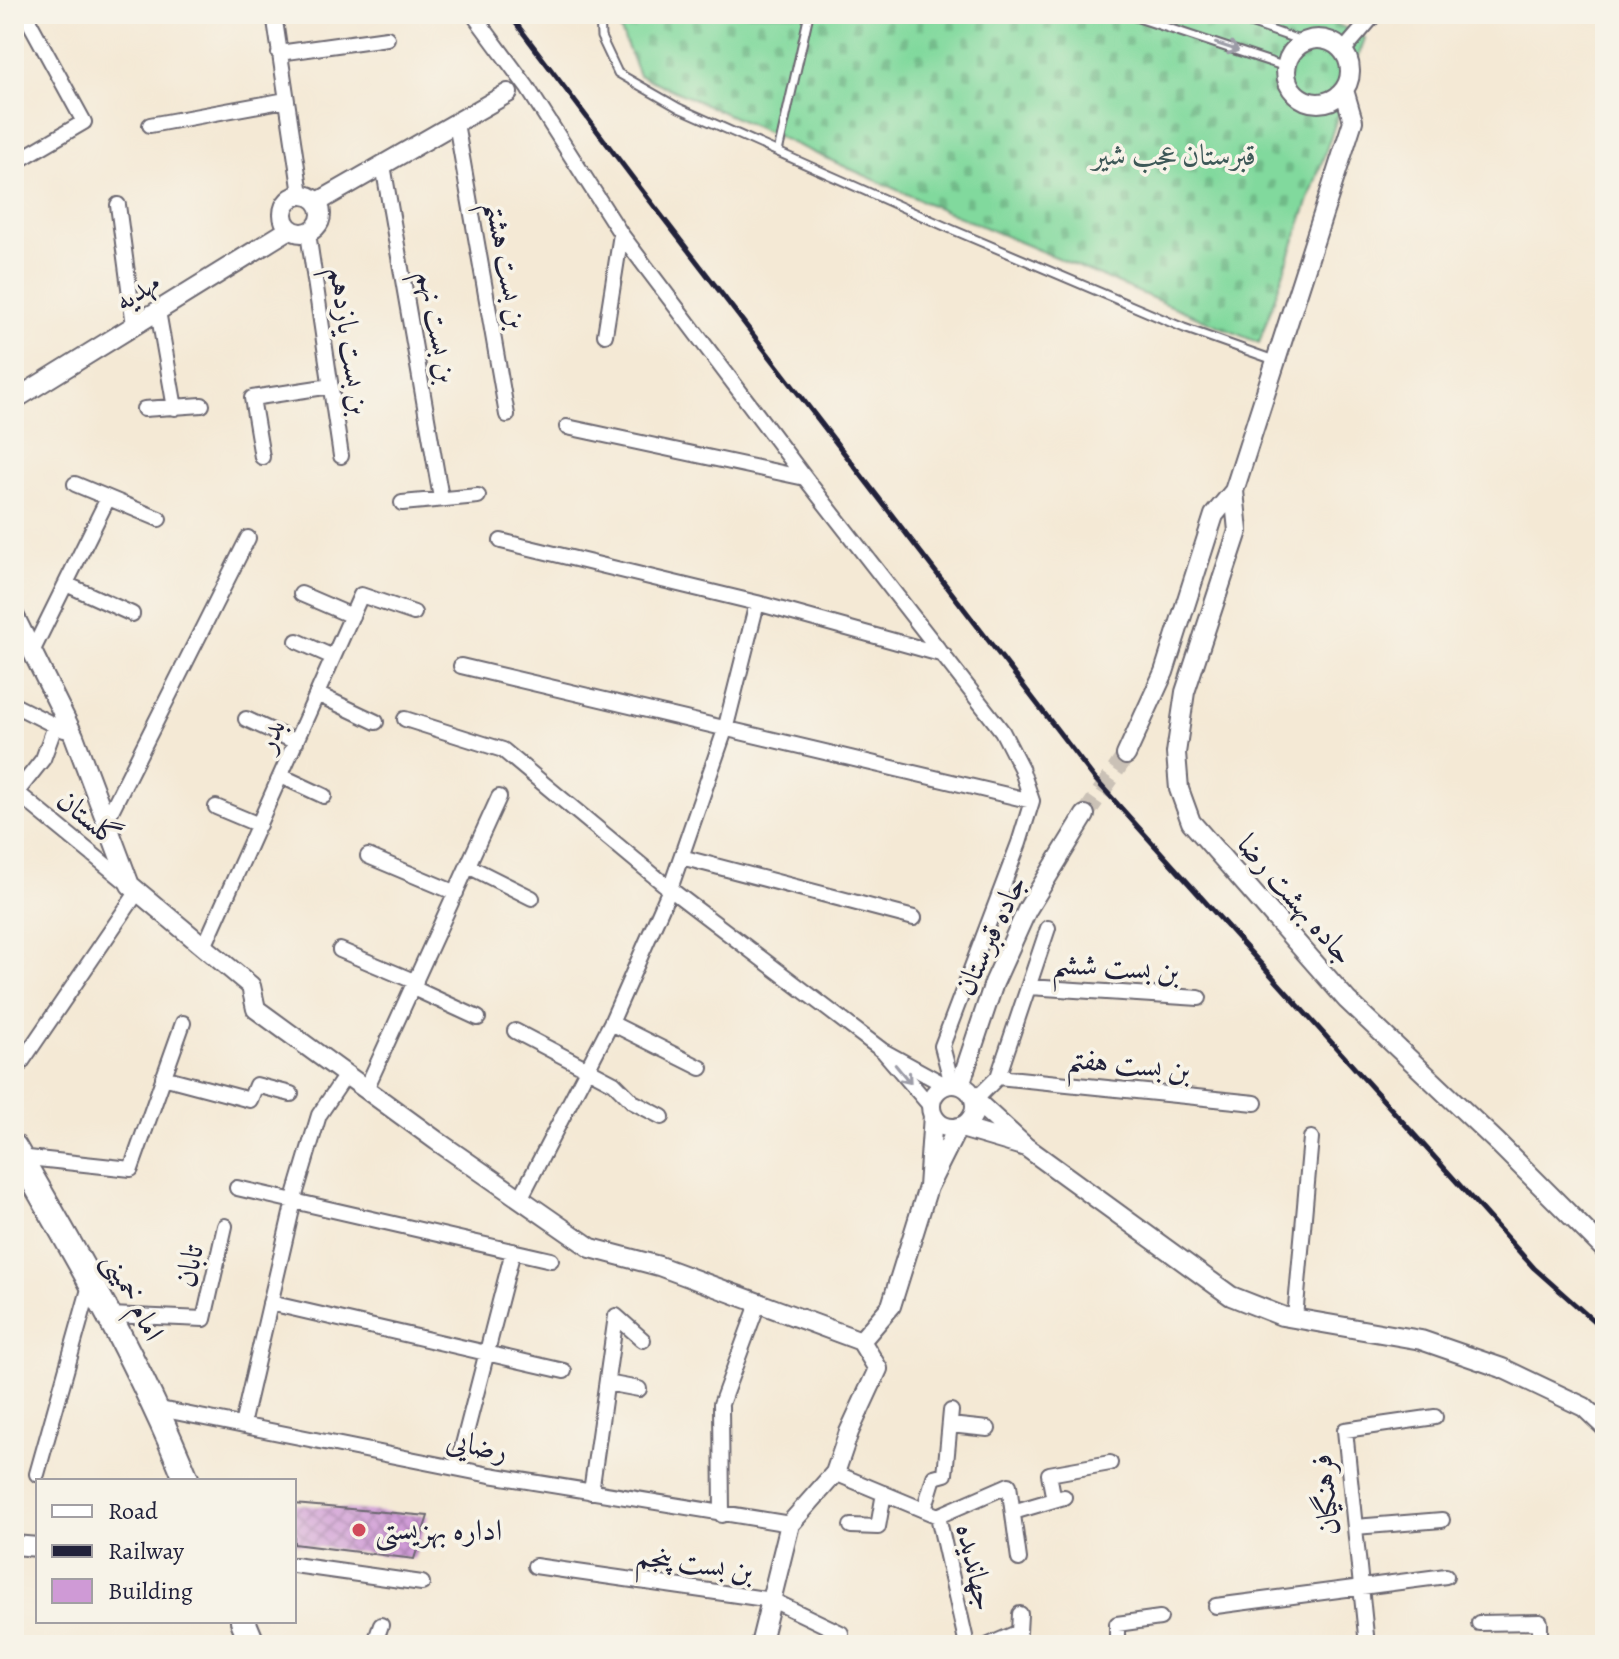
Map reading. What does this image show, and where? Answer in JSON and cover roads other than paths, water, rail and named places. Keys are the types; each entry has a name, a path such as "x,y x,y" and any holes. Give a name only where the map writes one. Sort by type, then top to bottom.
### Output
{"main road":[{"name":"امام خمینی","path":"17,1152 110,1315 186,1479"}],"street":[{"path":"14,163 84,122 25,14"},
{"path":"274,14 286,100 309,198 321,220 299,231 283,218 285,205 294,196 309,198 383,165 508,93"},
{"path":"473,14 527,87 621,234 805,478 1002,731 1021,768 1032,801 942,1046 952,1085"},
{"path":"1343,51 1375,14"},
{"path":"279,53 387,38"},
{"path":"1126,755 1164,672 1214,515 1234,491 1353,121 1344,90 1350,70 1343,51 1326,40 1315,39 1305,42 1289,56 1286,67 1290,87 1306,101 1327,102 1344,90"},
{"path":"150,125 286,100"},
{"name":"بن بست هشتم","path":"456,123 507,415"},
{"name":"بن بست نهم","path":"383,165 441,498"},
{"path":"118,205 134,325"},
{"name":"مهدیه","path":"14,400 134,325 299,231"},
{"name":"بن بست یازدهم","path":"299,231 331,386 341,456"},
{"path":"605,335 621,234"},
{"path":"158,311 175,408"},
{"path":"262,457 252,398 331,386"},
{"path":"144,409 202,405"},
{"path":"567,427 805,478"},
{"path":"75,484 159,519"},
{"name":"جاده بهشت رضا","path":"1234,491 1238,531 1185,692 1176,753 1179,789 1191,822 1347,1000 1605,1250"},
{"path":"402,503 478,496"},
{"path":"33,650 108,498"},
{"path":"106,821 248,538"},
{"path":"501,541 757,603 944,655"},
{"path":"66,584 132,614"},
{"path":"301,594 352,616 361,595 414,613"},
{"path":"521,1197 611,1023 670,889 725,730 757,603"},
{"path":"14,615 74,736 134,888 251,986 256,1009 591,1248 659,1266 861,1341 878,1369 849,1432 835,1473 790,1524 760,1645"},
{"name":"بدر","path":"204,947 352,616"},
{"path":"297,641 333,657"},
{"path":"461,666 1032,801"},
{"path":"317,694 376,722"},
{"path":"14,705 74,736"},
{"path":"246,719 296,742"},
{"path":"405,719 503,750 670,889 883,1051 952,1085 966,1088 1026,1147 1231,1296 1282,1316 1421,1340 1502,1368 1584,1407 1605,1427"},
{"path":"15,791 43,759 55,726"},
{"path":"281,776 324,796"},
{"name":"گلستان","path":"15,791 134,888"},
{"path":"366,1089 499,797"},
{"path":"216,807 259,825"},
{"name":"جاده قبرستان","path":"952,1085 1027,910 1085,815"},
{"path":"368,856 456,893"},
{"path":"681,857 914,918"},
{"path":"468,866 532,898"},
{"path":"14,1073 134,888"},
{"path":"861,1341 891,1306 928,1187 958,1127 974,1114 975,1100 998,1077 1048,928"},
{"path":"340,950 478,1018"},
{"name":"بن بست ششم","path":"1029,987 1199,998"},
{"path":"17,1152 131,1169 183,1023"},
{"path":"611,1023 701,1068"},
{"path":"515,1031 614,1083 633,1102 662,1117"},
{"path":"883,1051 943,1125 1026,1147"},
{"path":"242,1425 294,1199 319,1115 346,1075"},
{"path":"163,1077 250,1100 256,1085 291,1094"},
{"name":"بن بست هفتم","path":"998,1077 1255,1103"},
{"path":"928,1187 934,1094 952,1085"},
{"path":"1295,1318 1311,1138"},
{"path":"237,1188 551,1260"},
{"name":"تابان","path":"110,1315 204,1319 225,1226"},
{"path":"457,1468 513,1251"},
{"path":"37,1474 91,1281"},
{"path":"722,1515 721,1404 759,1301"},
{"path":"270,1303 564,1371"},
{"path":"591,1492 616,1316 643,1340"},
{"path":"607,1383 639,1389"},
{"name":"رضایی","path":"155,1408 457,1468 722,1515 790,1524"},
{"name":"فرهنگیان","path":"1367,1645 1345,1430 1435,1417"},
{"path":"988,1429 950,1418 945,1474 934,1477 931,1513 1009,1485 1019,1559"},
{"path":"1013,1512 1059,1498 1049,1474 1110,1463"},
{"name":"جهاندیده","path":"835,1473 931,1513 967,1645"},
{"path":"851,1526 878,1527 884,1493"},
{"path":"1355,1527 1442,1520"},
{"path":"14,1545 36,1547"},
{"path":"296,1565 422,1583"},
{"name":"بن بست پنجم","path":"535,1566 772,1600 841,1633"},
{"path":"1216,1606 1446,1576"},
{"path":"989,1645 1019,1632 1020,1614"},
{"path":"1117,1645 1117,1624 1160,1618"},
{"path":"1479,1623 1540,1622 1540,1645"},
{"path":"374,1645 381,1625"}],"lane":[{"path":"600,14 601,37 618,73 679,108 1184,328 1276,361"},
{"path":"778,152 809,14"},
{"path":"1126,14 1286,67"},
{"path":"1224,14 1305,42"}],"tunnel":[{"path":"1085,815 1126,755"}],"railway":[{"path":"509,14 1095,779 1534,1268 1605,1331"}],"place":[{"name":"اداره بهزیستی","path":"359,1530"}],"park label":[{"name":"قبرستان عجب شیر","path":"1174,155"}]}
